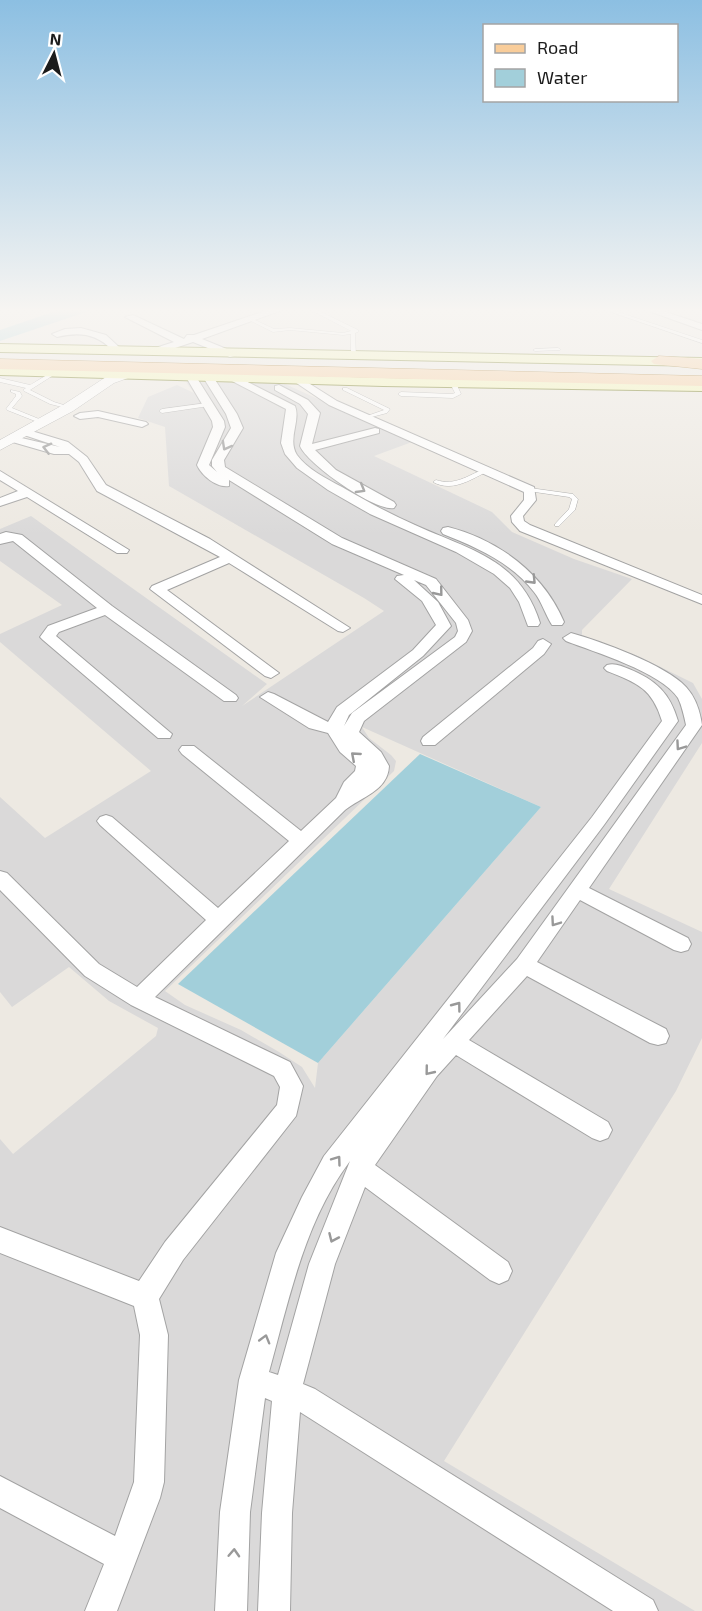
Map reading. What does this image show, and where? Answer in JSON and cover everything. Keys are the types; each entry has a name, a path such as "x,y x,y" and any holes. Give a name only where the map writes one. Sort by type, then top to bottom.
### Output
{"main road":[{"path":"526,384 702,387"}],"street":[{"path":"0,446 67,409 104,384"},
{"path":"195,384 218,421 218,435 203,465 206,471 227,479 410,582 442,617 444,626 425,657"},
{"path":"213,384 235,418 237,428 218,460 218,466 227,479"},
{"path":"248,384 291,408 292,417 287,447 292,456 321,480 402,525 483,560 515,586 531,608 533,623"},
{"path":"276,384 304,402 314,413 314,424 308,433 307,449 326,468 415,518 498,553 536,582 552,606 558,637"},
{"path":"305,384 333,403 530,490 530,500 517,516 518,522 525,528 702,600"},
{"path":"274,398 289,394"},
{"path":"67,409 80,416 98,414 142,424"},
{"path":"211,410 230,412"},
{"path":"70,425 80,416"},
{"path":"307,449 375,431"},
{"path":"288,432 308,433"},
{"path":"19,435 54,450 72,451 83,460 101,488 205,542 343,628"},
{"path":"0,475 122,550"},
{"path":"321,480 337,475"},
{"path":"0,502 28,492"},
{"path":"0,540 6,536 17,538 107,609 230,698"},
{"path":"483,560 498,553"},
{"path":"230,558 157,589 271,673"},
{"path":"343,732 425,657 461,639 465,631 464,623 431,582 364,558"},
{"path":"107,609 53,629 48,637 164,734"},
{"path":"231,1611 235,1512 253,1380 289,1253 333,1164 598,821 670,721 664,699 651,686 558,637 548,620 533,623 529,627 529,637 558,637 644,667 667,679 686,697 694,725 524,965 429,1069 359,1168 322,1264 287,1392 277,1513 274,1611"},
{"path":"429,741 558,637"},
{"path":"139,999 218,919 343,802 363,793 377,779 381,768 378,760 343,732 315,724 268,697"},
{"path":"188,750 301,841"},
{"path":"106,821 218,919"},
{"path":"598,821 621,831"},
{"path":"0,878 92,970 139,999 282,1069 292,1086 288,1109 174,1251 145,1297 154,1335 146,1498 101,1611"},
{"path":"577,890 681,944"},
{"path":"524,965 658,1036"},
{"path":"454,1043 600,1130"},
{"path":"359,1168 499,1271"},
{"path":"0,1240 145,1297"},
{"path":"253,1380 305,1399 642,1611"},
{"path":"0,1491 122,1557"}],"lane":[{"path":"15,384 29,388 52,403 67,409"},
{"path":"35,384 15,392 19,396 9,409 42,422"},
{"path":"402,394 453,396 458,394 454,384"},
{"path":"345,389 387,409 385,412 366,418"},
{"path":"162,411 211,410"},
{"path":"436,482 451,486 484,471"},
{"path":"530,490 571,495 575,499 572,510 557,525"}],"shaded area":[{"path":"188,384 286,384 412,442 374,456 492,512 512,532 574,559 632,579 582,630 582,635 638,656 693,683 702,699 702,743 609,889 702,932 702,1038 676,1091 444,1461 695,1611 0,1611 0,1139 13,1154 156,1036 158,1028 109,1001 69,967 12,1007 0,992 0,797 45,838 151,771 0,642 0,634 62,605 0,561 0,529 31,516 267,684 242,706 384,611 169,486 165,427 138,418 148,397 177,385 194,393","holes":["362,727 541,807 318,1063 315,1088 302,1067 279,1052 241,1030 185,1005 165,991 394,771 396,761 369,738"]}],"water":[{"path":"420,754 541,807 318,1063 178,984"}]}
